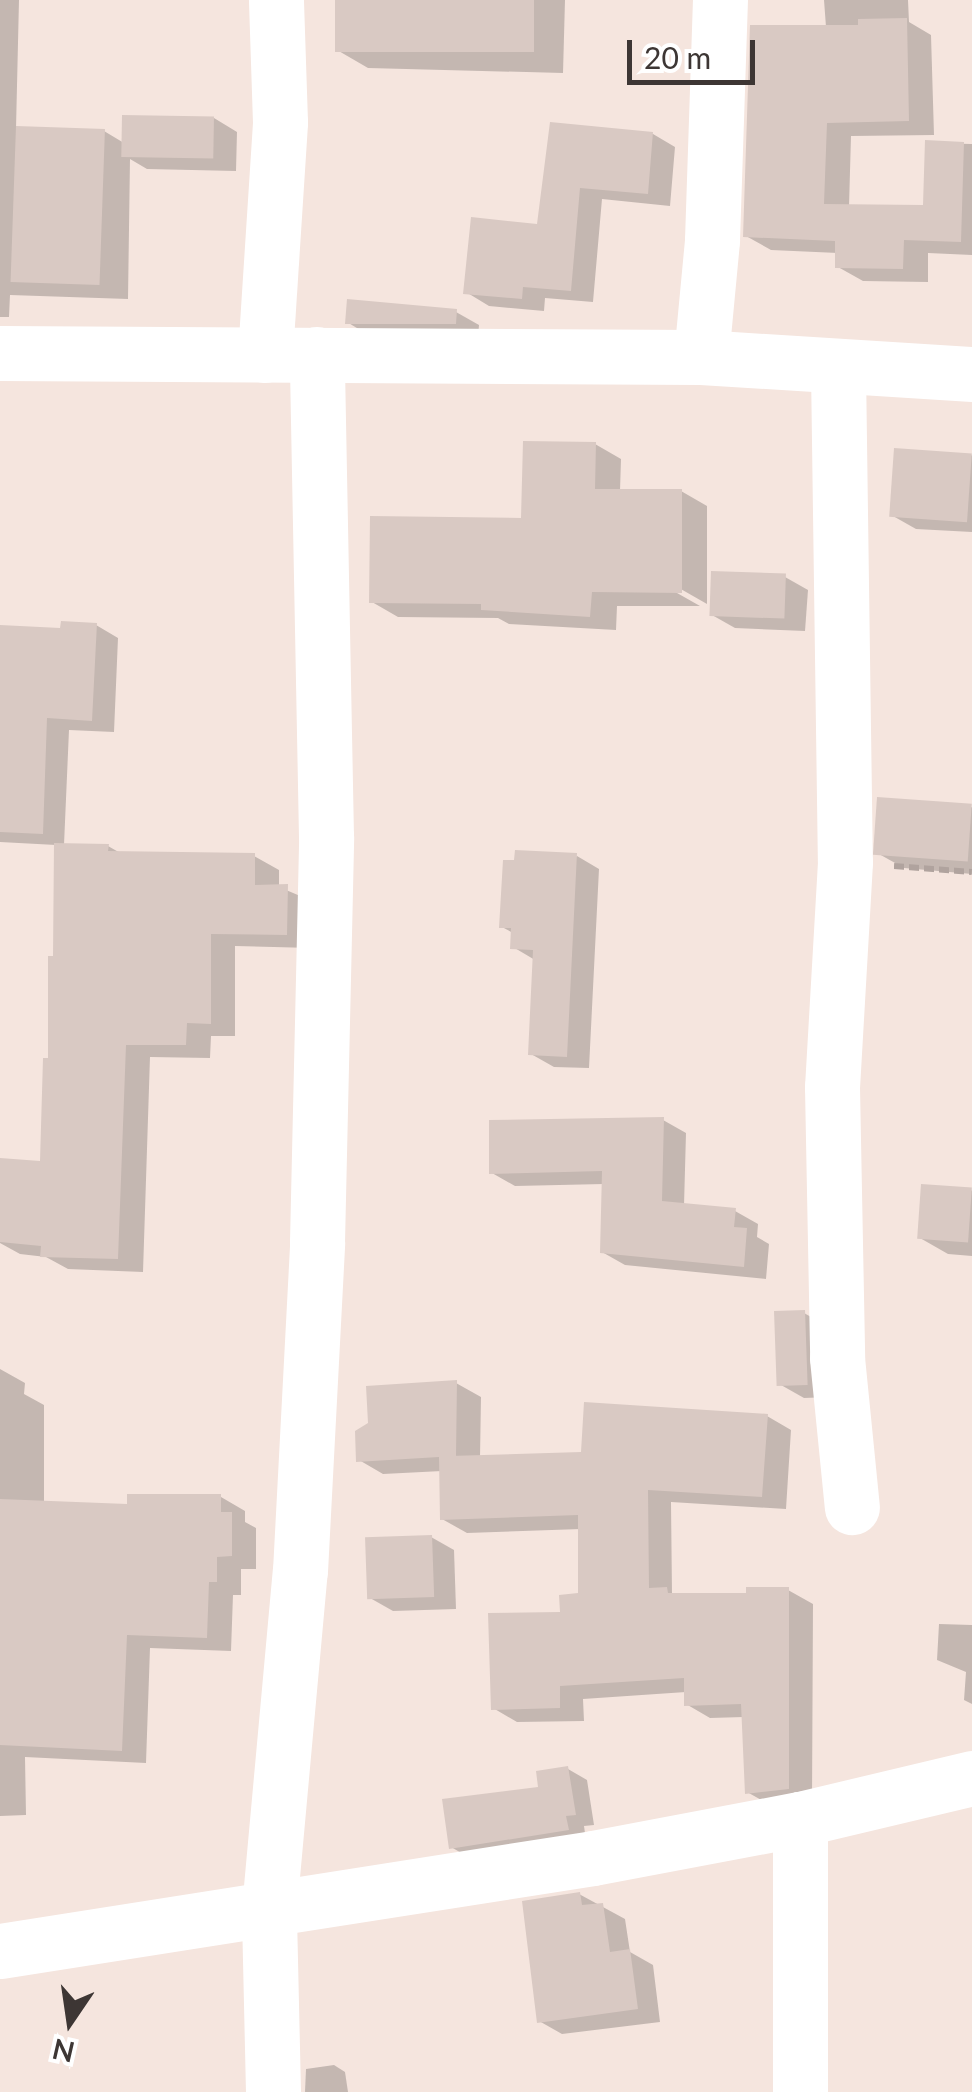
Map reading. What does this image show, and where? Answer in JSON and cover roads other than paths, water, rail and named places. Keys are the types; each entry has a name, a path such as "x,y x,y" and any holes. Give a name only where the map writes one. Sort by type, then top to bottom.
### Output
{"street":[{"path":"273,2092 269,1909 300,1570 318,1242 326,837 291,354 276,0"},
{"path":"700,357 712,240 720,0"},
{"path":"0,353 700,357 838,370 972,374"},
{"path":"838,370 845,862 832,1087 838,1358 852,1508"},
{"path":"0,1950 593,1858 800,1819 972,1778"},
{"path":"800,1819 800,2092"}]}
